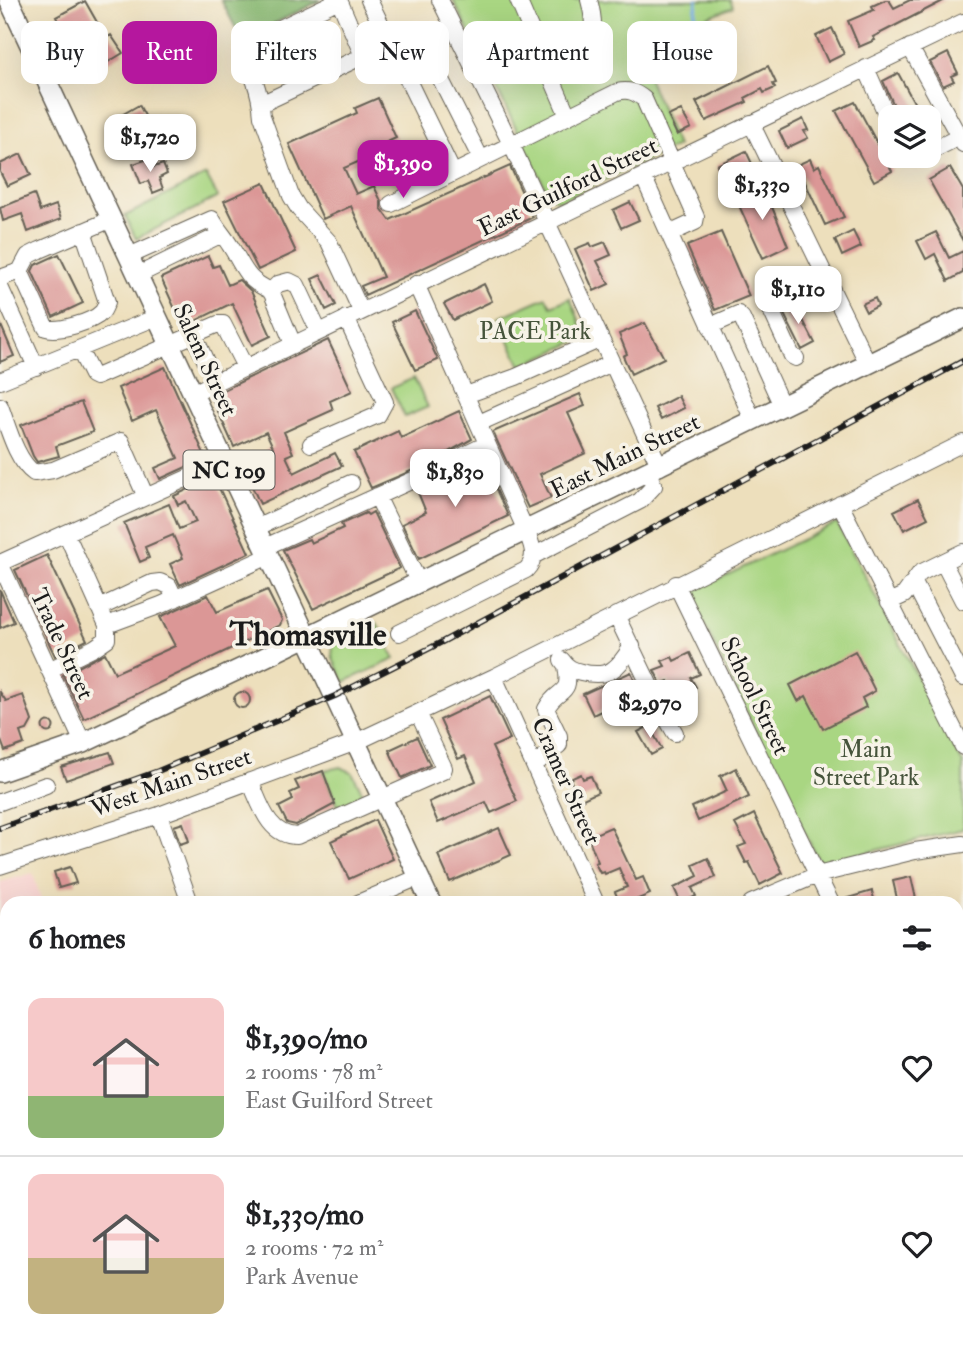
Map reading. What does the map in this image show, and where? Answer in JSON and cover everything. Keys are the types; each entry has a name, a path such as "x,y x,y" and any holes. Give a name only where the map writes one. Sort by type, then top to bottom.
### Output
{"main road":[{"name":"Salem Street","path":"8,9 112,219 356,742"},
{"name":"East Main Street","path":"307,637 963,318"},
{"path":"8,769 83,743 307,637"},
{"name":"NC 109","path":"356,742 419,877 425,896"}],"street":[{"path":"261,104 363,56 339,0 253,41 245,49 244,56 291,196 299,209 329,242 361,311"},
{"path":"369,0 379,21"},
{"path":"440,0 511,144 612,363 654,470 654,486 640,501 533,556"},
{"path":"517,0 526,21"},
{"path":"589,0 593,21"},
{"name":"East Guilford Street","path":"193,393 963,22"},
{"path":"910,47 961,141 941,148"},
{"path":"866,68 882,105"},
{"path":"410,84 453,173"},
{"path":"443,84 481,159"},
{"path":"554,84 568,116"},
{"path":"391,204 617,92 626,90 644,99 696,218 695,222 669,234"},
{"path":"751,123 868,364"},
{"path":"643,176 753,421"},
{"path":"36,367 0,287 20,271 28,256 112,219"},
{"path":"129,256 212,219 245,274 257,285 271,291 293,344"},
{"path":"20,271 46,328 54,331 103,312 107,302 83,231"},
{"path":"138,275 220,235"},
{"path":"271,291 278,284 289,281 298,285 318,332"},
{"path":"398,633 526,570 531,565 533,556 526,531 416,284"},
{"path":"772,290 770,308 792,356 796,358"},
{"path":"710,326 738,314 742,318 782,406"},
{"path":"0,381 158,317"},
{"path":"311,444 378,415 385,402 346,318"},
{"path":"85,320 92,375 96,377 218,324 223,324 245,367"},
{"path":"194,335 215,382"},
{"path":"466,395 601,339"},
{"path":"479,424 612,363"},
{"path":"0,406 27,468 34,473 53,470 121,441 146,497"},
{"path":"356,742 494,677 963,443"},
{"path":"107,625 174,599 377,496 487,444"},
{"path":"0,563 225,461"},
{"path":"256,528 351,483"},
{"path":"377,496 419,583"},
{"path":"840,504 963,747"},
{"path":"49,670 107,639 107,625 66,533"},
{"path":"889,602 904,595 920,573 963,552"},
{"path":"943,562 963,601"},
{"name":"Trade Street","path":"0,563 83,743"},
{"path":"99,608 152,583 160,582 169,586 174,599"},
{"path":"914,583 963,678"},
{"name":"School Street","path":"676,584 828,896"},
{"path":"616,615 675,733"},
{"path":"534,765 559,745 559,736 546,709 556,696 566,689 569,682 566,666 554,646"},
{"path":"566,666 590,674 604,675 614,670 632,646"},
{"name":"Cramer Street","path":"494,677 593,896"},
{"path":"250,781 269,822 293,836 444,768 418,713"},
{"name":"West Main Street","path":"0,866 159,814 356,742"},
{"path":"8,769 25,793"},
{"path":"0,802 46,785"},
{"path":"159,814 188,896"},
{"path":"768,896 817,875 915,851 963,844"},
{"path":"374,896 419,877"}],"shaded area":[{"path":"33,873 40,896 0,896 0,882"}],"green space":[{"path":"221,0 321,0 280,21 232,21"},
{"path":"453,0 730,0 733,7 707,17 709,21 627,21 627,84 651,84 677,146 560,201 550,197 494,84 613,84 613,21 463,21"},
{"path":"206,175 218,197 136,239 125,216"},
{"name":"PACE Park","path":"546,297 551,306 570,298 586,337 521,366 498,318"},
{"path":"414,378 428,407 405,417 391,388"},
{"name":"Main Street Park","path":"837,523 963,764 963,829 820,864 689,593"},
{"path":"377,623 395,659 344,682 332,657 333,645"},
{"path":"340,767 352,772 366,800 340,811 323,771"}],"building":[{"path":"889,0 894,8 910,0 945,0 859,47 848,21 874,10 872,6"},
{"path":"85,1 96,21 58,21 56,17"},
{"path":"832,28 844,54 828,62 816,36"},
{"path":"111,35 122,54 108,62 108,37"},
{"path":"948,53 958,73 951,76 954,81 943,86 930,62"},
{"path":"768,66 776,83 773,84 775,88 764,93 762,89 745,98 747,102 706,121 696,102 737,84 737,82"},
{"path":"898,73 915,105 894,105 883,81"},
{"path":"378,98 396,138 372,149 374,155 344,168 356,194 374,186 381,201 381,208 390,220 510,166 533,217 365,295 361,286 383,277 351,206 323,219 289,144 357,113 355,108"},
{"path":"855,102 878,145 878,168 890,168 892,171 874,181 836,111"},
{"path":"139,105 149,123 128,134 118,117"},
{"path":"681,110 691,128 677,135 668,116"},
{"path":"803,119 808,138 787,148 779,131"},
{"path":"746,151 755,170 726,184 717,165"},
{"path":"21,154 31,175 7,186 0,172 0,164"},
{"path":"151,158 154,167 163,164 167,174 159,178 163,189 153,193 148,181 141,184 133,164"},
{"path":"810,159 814,168 819,165 844,217 825,225 797,165"},
{"path":"950,168 963,190 963,241 929,180"},
{"path":"264,183 296,252 258,270 224,201"},
{"path":"763,185 788,246 763,258 736,199"},
{"path":"34,194 40,211 56,205 61,219 28,232 22,214 3,221 0,208"},
{"path":"630,202 639,220 621,228 613,210"},
{"path":"853,231 861,247 842,256 835,240"},
{"path":"721,232 749,296 715,310 687,246"},
{"path":"936,232 949,258 963,251 963,273 948,281 935,254 926,259 917,241"},
{"path":"605,242 611,255 597,261 609,284 594,291 575,249 590,243 592,247"},
{"path":"59,254 83,303 53,317 32,271 35,265"},
{"path":"208,256 213,267 219,265 228,285 239,280 251,291 271,336 252,345 232,303 189,324 181,306 175,309 161,278"},
{"path":"321,275 336,305 326,310 312,279"},
{"path":"484,284 492,301 453,320 444,304"},
{"path":"875,298 878,306 866,312 862,304"},
{"path":"793,301 815,343 802,350 781,308"},
{"path":"415,311 438,360 415,370 392,322"},
{"path":"0,323 14,356 0,362"},
{"path":"645,323 664,358 631,374 623,356 627,354 619,334"},
{"path":"328,340 352,391 330,401 333,410 284,432 293,453 286,456 294,473 335,453 342,466 260,504 241,462 273,447 266,432 234,447 211,396"},
{"path":"165,367 206,458 160,479 155,468 178,458 170,440 156,410 132,421 118,388"},
{"path":"580,394 585,406 568,413 586,453 540,474 551,498 528,508 493,432"},
{"path":"678,396 684,408 661,420 655,408"},
{"path":"81,402 93,432 56,446 59,456 37,462 21,425"},
{"path":"459,411 472,439 425,465 371,488 354,452 398,431 401,438"},
{"path":"482,458 508,516 419,559 402,524 426,512 417,490"},
{"path":"214,477 249,553 180,585 170,564 183,558 173,535 145,547 149,558 140,562 124,523 169,504 179,529 196,522 186,501 178,505 174,496"},
{"path":"918,499 928,518 904,530 894,511"},
{"path":"373,512 400,568 313,609 283,550 309,539 311,543 343,528 341,524"},
{"path":"47,555 87,640 55,656 15,570"},
{"path":"0,590 14,622 0,628"},
{"path":"267,590 282,620 280,625 84,719 63,675 105,653 115,673 175,646 160,617 208,595 217,612"},
{"path":"855,651 875,691 862,698 866,707 823,729 806,696 798,701 790,685"},
{"path":"690,653 700,674 691,678 696,687 675,697 668,681 661,684 654,670 665,666 662,661 672,657 674,661"},
{"path":"631,672 638,687 623,694 627,704 605,714 603,710 593,715 583,694"},
{"path":"0,692 6,701 23,695 32,721 27,730 20,732 24,744 5,751 0,738"},
{"path":"242,692 250,700 242,708 234,700"},
{"path":"490,696 510,739 492,747 517,801 491,813 486,802 438,823 429,802 476,781 465,756 458,759 440,720"},
{"path":"48,722 52,723 52,731 48,732 44,731 43,727 44,723"},
{"path":"649,726 662,749 651,755 638,732"},
{"path":"417,737 430,765 402,778 389,750"},
{"path":"110,752 114,763 66,780 61,767"},
{"path":"736,768 749,797 698,821 692,807 727,791 720,776"},
{"path":"323,771 335,804 296,825 287,823 279,807 293,800 290,793 299,789 295,781"},
{"path":"581,774 583,779 591,776 598,792 579,801 570,779"},
{"path":"754,814 783,873 760,885 738,847 746,844 735,824"},
{"path":"375,820 393,859 349,879 331,841"},
{"path":"183,823 189,841 180,844 174,826"},
{"path":"611,827 636,880 643,877 650,894 617,896 615,892 627,887 619,868 605,874 600,873 588,837"},
{"path":"499,828 511,855 450,882 438,855"},
{"path":"708,858 716,877 692,888 696,896 678,896 674,888 698,876 693,865"},
{"path":"70,867 76,883 59,888 54,872"},
{"path":"911,877 915,896 896,896 893,881"},
{"path":"872,891 873,896 855,896"}],"waterway":[{"path":"695,21 697,0"}],"railway":[{"path":"0,828 158,771 335,696 442,642 963,361"}],"district":[{"name":"Thomasville","path":"308,635"}]}
